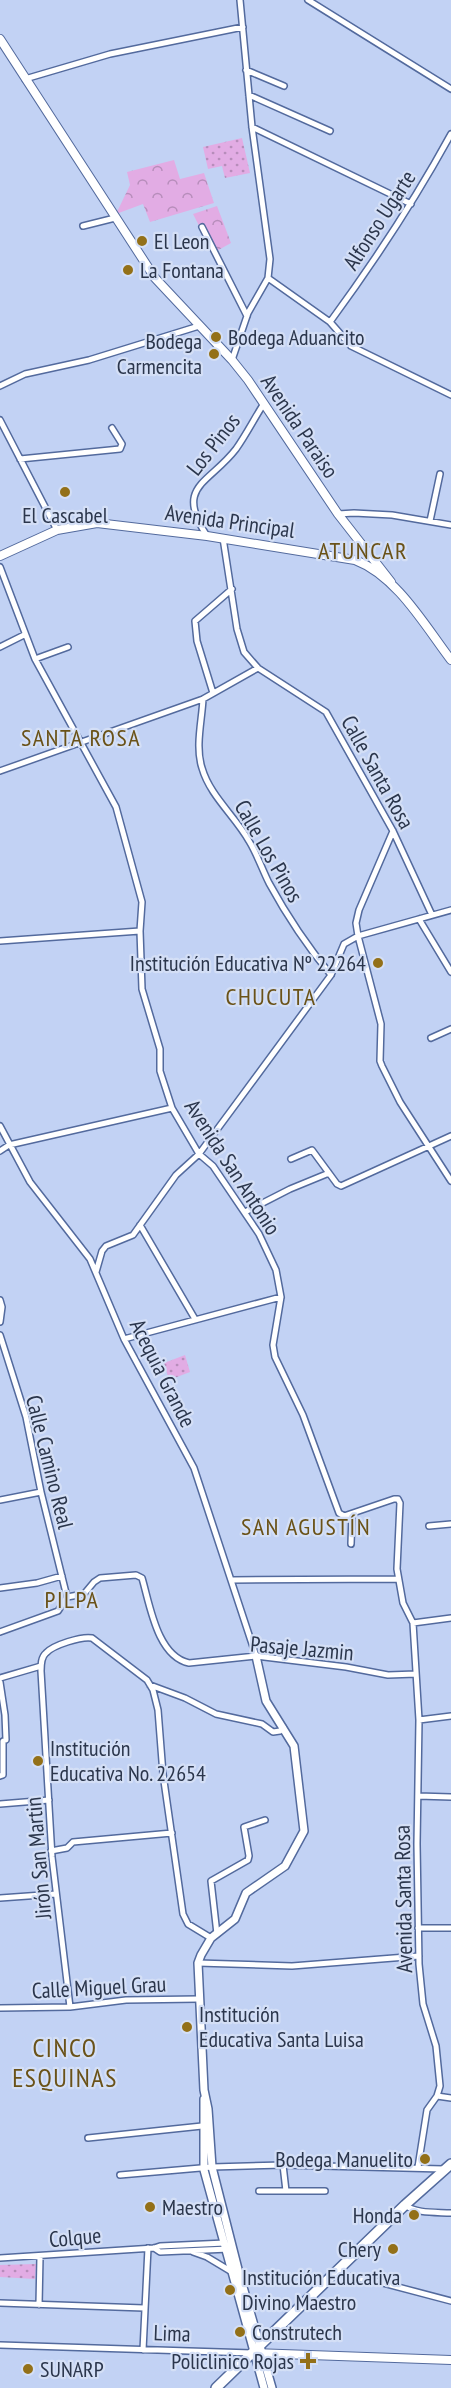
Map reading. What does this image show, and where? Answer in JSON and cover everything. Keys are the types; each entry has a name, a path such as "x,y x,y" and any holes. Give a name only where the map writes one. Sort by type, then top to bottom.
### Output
{"highway":[{"path":"216,2388 258,2351 405,2205 449,2167"}],"main road":[{"name":"Avenida Paraiso","path":"0,39 149,269 248,380 262,405 338,514 391,582"},
{"name":"Avenida Principal","path":"0,556 57,530 85,524 110,523 223,538 355,560 391,582 451,660"},
{"path":"355,560 363,554 365,549"},
{"name":"Lima","path":"258,2351 451,2360"}],"street":[{"path":"232,360 247,316 268,278 269,248 252,127 240,0"},
{"path":"308,0 451,89"},
{"path":"26,79 110,54 243,27"},
{"path":"246,70 284,86"},
{"path":"249,95 330,131"},
{"path":"252,127 411,204"},
{"name":"Alfonso Ugarte","path":"330,322 371,266 411,204 451,134"},
{"path":"83,226 115,218"},
{"path":"202,227 247,316"},
{"path":"268,278 330,322 351,346 451,395"},
{"path":"0,386 25,374 88,360 199,326"},
{"name":"Los Pinos","path":"207,536 192,510 194,496 209,476 235,450 262,405"},
{"path":"0,420 57,530"},
{"path":"20,459 120,449 122,444 112,428"},
{"path":"430,521 440,474"},
{"path":"338,514 379,513 451,525"},
{"name":"Calle Santa Rosa","path":"223,538 237,629 244,652 258,668 326,712 393,831 432,915"},
{"name":"Avenida San Antonio","path":"0,567 35,659 121,820 142,902 140,931 142,989 160,1049 160,1071 172,1108 199,1154 213,1166 259,1233 276,1270 281,1297 273,1345 275,1357 303,1415 331,1495 342,1515 352,1514"},
{"path":"213,693 197,641 195,621 232,589"},
{"path":"0,646 24,634"},
{"path":"35,659 68,647"},
{"path":"0,771 203,699 258,668"},
{"name":"Calle Los Pinos","path":"203,699 200,752 201,766 206,779 249,841 288,917 331,975"},
{"path":"393,831 359,910 356,923 358,936 381,1024 380,1061 400,1102 451,1181"},
{"path":"96,1272 102,1251 106,1246 133,1235 176,1175 199,1154 331,975 344,944 358,936 451,910"},
{"path":"419,919 451,972"},
{"path":"0,941 140,931"},
{"path":"431,1038 451,1029"},
{"path":"0,1151 9,1145 172,1108"},
{"name":"Acequia Grande","path":"0,1126 30,1182 90,1260 124,1339 194,1468 256,1656"},
{"path":"291,1159 312,1150 337,1184 346,1185 451,1136"},
{"path":"244,1212 329,1173"},
{"path":"140,1225 195,1319"},
{"path":"124,1339 281,1297"},
{"path":"0,1300 2,1307 0,1322"},
{"name":"Calle Camino Real","path":"0,1335 26,1417 41,1492 68,1598"},
{"path":"0,1500 41,1492"},
{"name":"Avenida Santa Rosa","path":"352,1514 394,1499 400,1503 398,1579 403,1603 413,1623 419,1720 419,1956 423,2004 436,2046 440,2086 437,2096 427,2110 418,2167"},
{"path":"351,1544 352,1514"},
{"path":"429,1526 451,1524"},
{"name":"Pasaje Jazmin","path":"68,1598 84,1594 100,1578 136,1575 142,1578 165,1645 182,1661 189,1663 256,1656 346,1667 388,1675 416,1674"},
{"path":"0,1588 37,1583 62,1576"},
{"path":"232,1580 398,1579"},
{"path":"0,1632 58,1611 63,1608 68,1598"},
{"path":"413,1623 451,1618"},
{"path":"0,1776 3,1775 2,1742 6,1740 0,1680 41,1666 45,1653 81,1637 92,1638 150,1685 185,1698 216,1714 262,1724 273,1732 280,1731 283,1727"},
{"path":"256,1656 266,1701 292,1741 295,1750 304,1826 303,1836 285,1866 246,1893 235,1919 214,1936 198,1963 204,2093 202,2126 204,2170 229,2246 258,2351 264,2388"},
{"name":"Jirón San Martin","path":"41,1666 51,1851 70,2007"},
{"path":"150,1685 158,1710 163,1774 185,1920 192,1927 214,1936"},
{"path":"419,1720 451,1716"},
{"path":"418,1796 451,1797"},
{"path":"0,1804 49,1800"},
{"path":"214,1936 211,1881 248,1860 244,1827 265,1820"},
{"path":"51,1851 68,1848 73,1842 172,1833"},
{"path":"0,1898 56,1894"},
{"path":"418,1928 451,1928"},
{"path":"198,1963 292,1966 419,1956"},
{"name":"Calle Miguel Grau","path":"0,2008 70,2007 126,2000 199,1999"},
{"path":"204,2093 208,2109 212,2168 229,2246 232,2271 272,2388"},
{"path":"437,2096 451,2098"},
{"path":"88,2138 202,2126"},
{"path":"284,2165 286,2191"},
{"path":"120,2175 284,2165 449,2167"},
{"path":"258,2191 325,2191"},
{"path":"405,2205 421,2211 451,2213"},
{"name":"Colque","path":"0,2258 40,2257 160,2246 229,2246"},
{"name":"Colque","path":"151,2248 160,2252 229,2246"},
{"path":"143,2350 144,2308 151,2248"},
{"name":"Colque","path":"189,2251 207,2257 232,2271"},
{"path":"39,2305 40,2257"},
{"path":"336,2274 379,2282 451,2301"},
{"path":"0,2304 144,2308"},
{"name":"Lima","path":"0,2345 258,2351"}],"green space":[{"path":"242,138 250,173 225,178 222,166 208,169 203,147"},
{"path":"174,160 180,179 204,173 214,203 150,222 143,204 116,214 130,185 127,172"},
{"path":"217,206 231,243 213,253 193,214"},
{"path":"185,1355 190,1372 169,1380 164,1363"},
{"path":"36,2264 35,2279 0,2277 0,2265"}],"place":[{"name":"El Leon","path":"142,241"},
{"name":"La Fontana","path":"128,270"},
{"name":"Bodega Aduancito","path":"216,337"},
{"name":"Bodega Carmencita","path":"214,354"},
{"name":"El Cascabel","path":"65,492"},
{"name":"Institución Educativa Nº 22264","path":"378,963"},
{"name":"Institución Educativa No. 22654","path":"38,1761"},
{"name":"Institución Educativa Santa Luisa","path":"187,2027"},
{"name":"Bodega Manuelito","path":"425,2159"},
{"name":"Maestro","path":"150,2207"},
{"name":"Honda","path":"414,2215"},
{"name":"Chery","path":"393,2249"},
{"name":"Institución Educativa Divino Maestro","path":"230,2290"},
{"name":"Construtech","path":"240,2332"},
{"name":"Policlinico Rojas","path":"308,2361"},
{"name":"SUNARP","path":"28,2369"}],"district":[{"name":"ATUNCAR","path":"363,551"},
{"name":"SANTA ROSA","path":"81,738"},
{"name":"CHUCUTA","path":"271,997"},
{"name":"SAN AGUSTÍN","path":"306,1527"},
{"name":"PILPA","path":"72,1600"},
{"name":"CINCO ESQUINAS","path":"65,2063"}]}
